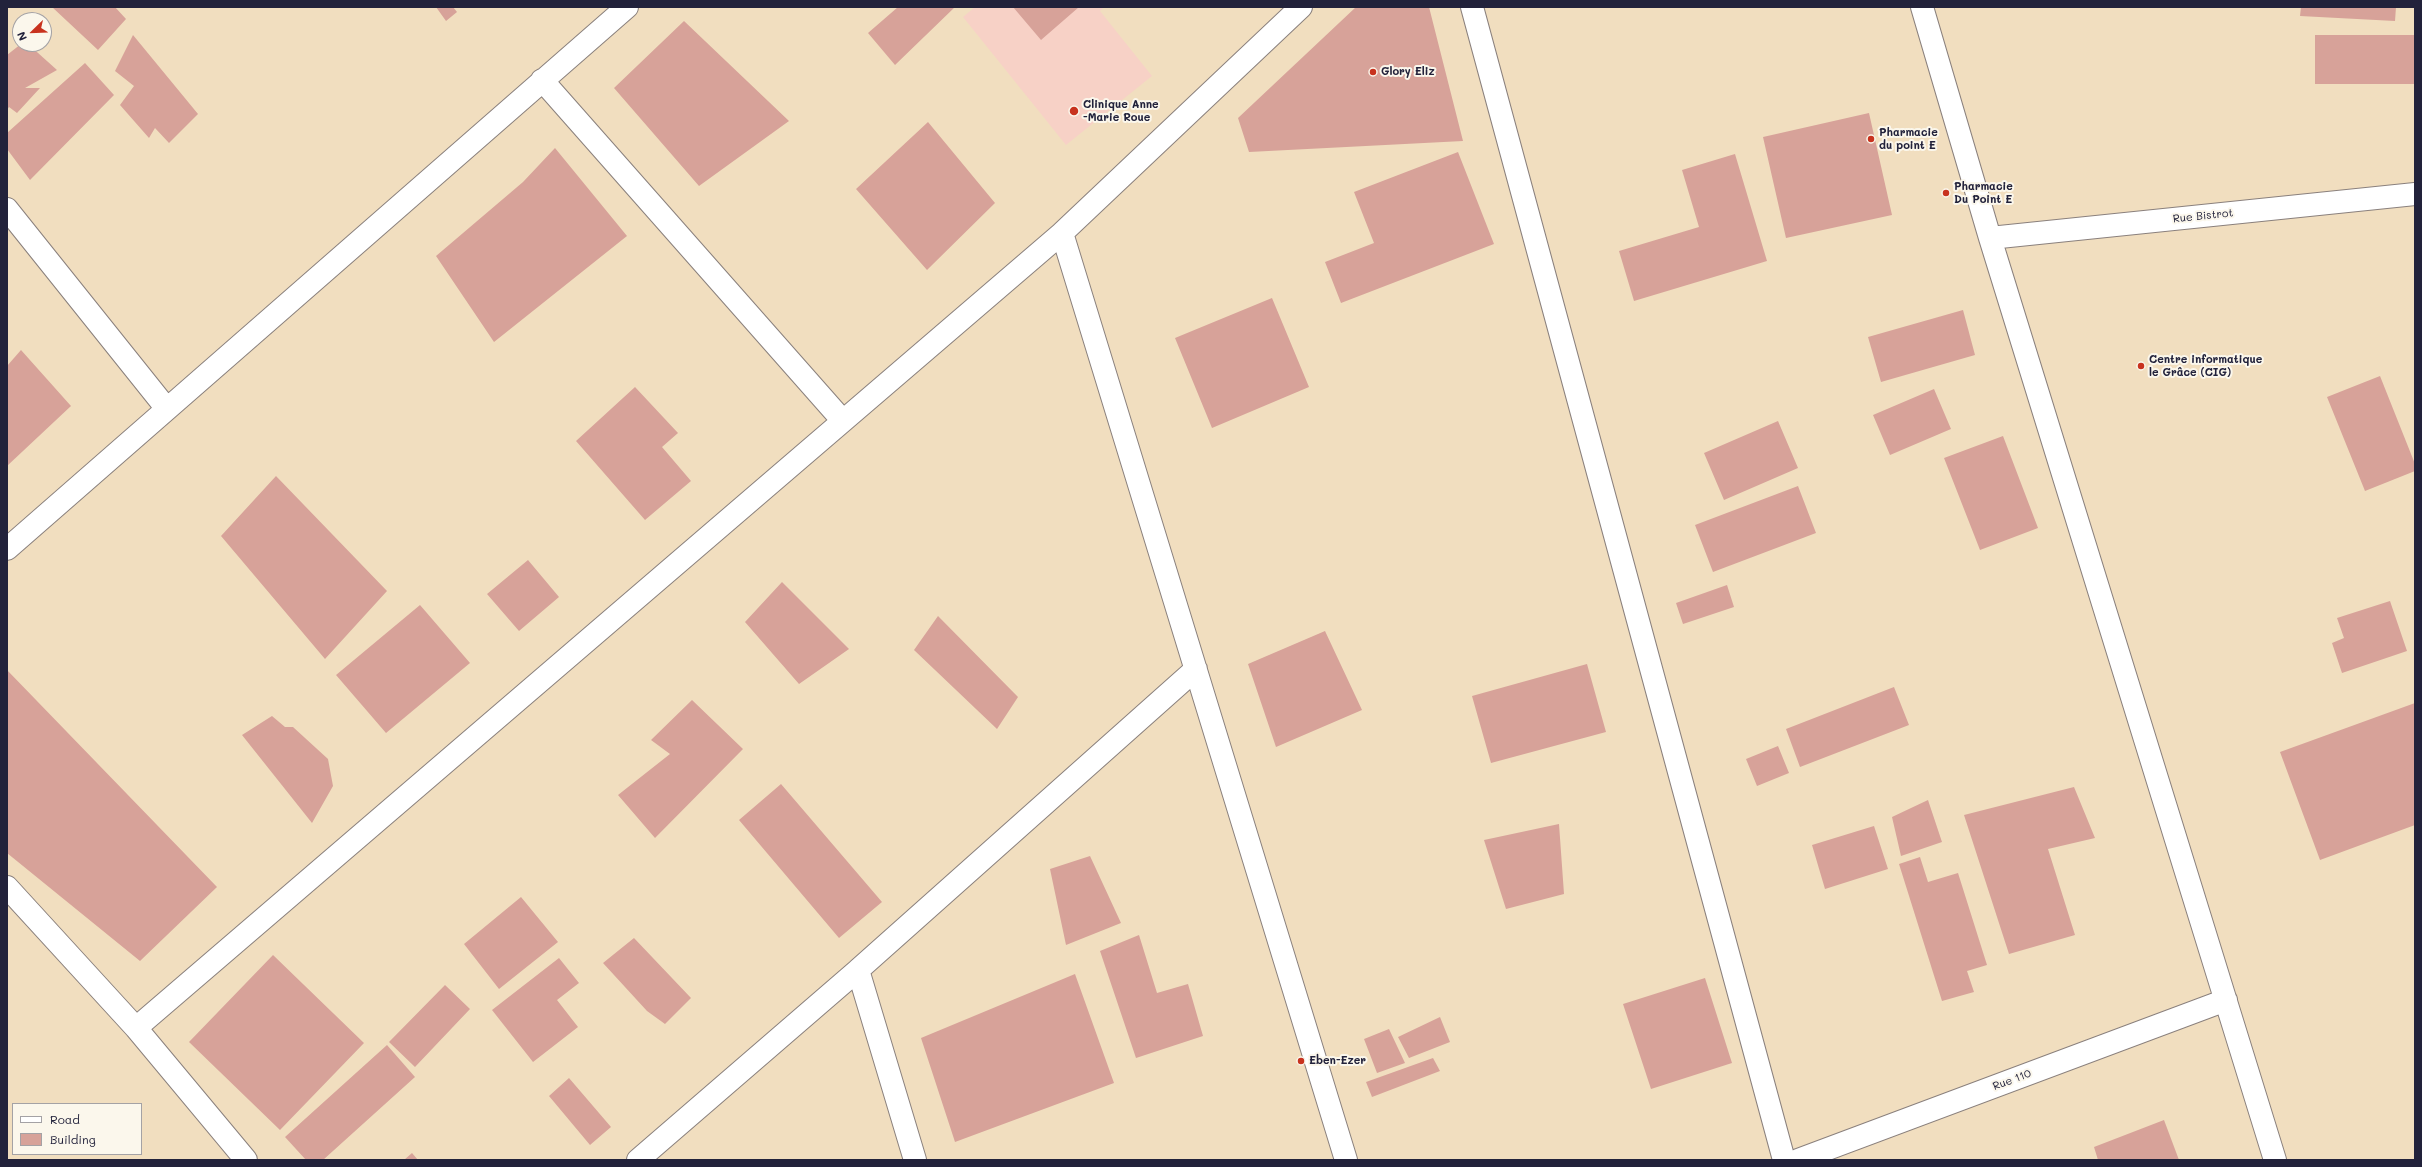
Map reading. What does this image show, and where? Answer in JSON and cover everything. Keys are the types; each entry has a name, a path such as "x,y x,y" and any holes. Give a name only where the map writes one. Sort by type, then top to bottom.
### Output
{"street":[{"path":"7,549 627,7"},
{"path":"136,1028 1062,232 1301,7"},
{"path":"1472,7 1784,1160"},
{"path":"1922,7 1990,238 2275,1160"},
{"path":"542,80 843,421"},
{"name":"Rue Bistrot","path":"1990,238 2415,194"},
{"path":"7,209 167,409"},
{"path":"1062,232 1346,1160"},
{"path":"638,1160 858,970 1196,669"},
{"path":"7,887 136,1028 246,1160"},
{"path":"858,970 915,1160"},
{"name":"Rue 110","path":"1798,1160 2226,1000"}],"shaded area":[{"name":"Clinique Anne -Marie Roue","path":"975,7 1104,7 1100,11 1152,76 1066,145 963,17"}],"building":[{"path":"52,7 115,7 126,19 98,50"},
{"path":"436,7 453,7 457,12 446,21"},
{"path":"898,7 955,7 895,65 868,33"},
{"path":"1013,7 1079,7 1041,40"},
{"path":"1356,7 1429,7 1463,141 1249,152 1238,118"},
{"path":"2301,7 2396,7 2395,21 2300,16"},
{"path":"684,21 789,121 699,186 614,88"},
{"path":"133,35 198,114 169,143 155,128 149,138 120,105 134,86 115,71"},
{"path":"2315,35 2415,35 2415,84 2315,84"},
{"path":"12,51 37,52 57,70 25,88 40,88 17,113 9,107 7,110 7,55"},
{"path":"85,63 114,95 30,180 7,149 7,133"},
{"path":"1869,113 1892,215 1786,238 1763,137"},
{"path":"928,122 995,203 927,270 856,189"},
{"path":"555,148 627,236 494,342 436,256 523,182"},
{"path":"1458,152 1494,244 1341,303 1325,262 1374,243 1354,192"},
{"path":"1735,154 1767,261 1634,301 1619,251 1699,227 1682,170"},
{"path":"1272,298 1309,387 1212,428 1175,338"},
{"path":"1963,310 1975,355 1881,382 1868,337"},
{"path":"21,350 71,406 7,466 7,366"},
{"path":"2380,376 2415,464 2415,471 2365,491 2327,397"},
{"path":"635,387 678,433 662,447 691,481 645,520 576,441"},
{"path":"1934,389 1951,429 1890,455 1873,415"},
{"path":"1778,421 1798,468 1724,500 1704,453"},
{"path":"2003,436 2038,528 1980,550 1944,458"},
{"path":"276,476 387,591 325,659 221,536"},
{"path":"1798,486 1816,533 1713,572 1695,525"},
{"path":"528,560 559,597 519,631 487,594"},
{"path":"782,582 849,649 799,684 745,622"},
{"path":"1727,585 1734,607 1683,624 1676,603"},
{"path":"2390,601 2407,651 2342,673 2332,643 2344,638 2337,618"},
{"path":"420,605 470,663 386,733 336,675"},
{"path":"938,616 1018,697 997,729 914,650"},
{"path":"1325,631 1362,710 1276,747 1248,664"},
{"path":"1587,664 1606,732 1491,763 1472,696"},
{"path":"7,670 217,887 140,961 7,853"},
{"path":"1894,687 1909,725 1800,767 1786,729"},
{"path":"692,700 743,749 655,838 618,795 670,754 651,740"},
{"path":"2415,703 2415,825 2320,860 2280,752"},
{"path":"272,716 285,727 293,727 328,759 333,786 312,823 242,735"},
{"path":"1778,746 1789,773 1757,786 1746,759"},
{"path":"781,784 882,902 839,938 739,820"},
{"path":"2074,787 2095,838 2048,849 2075,935 2009,954 1964,815"},
{"path":"1928,800 1942,842 1901,856 1892,817"},
{"path":"1559,824 1564,894 1506,909 1484,840"},
{"path":"1874,826 1888,869 1825,889 1812,845"},
{"path":"1090,856 1121,923 1066,945 1050,869"},
{"path":"1920,857 1928,882 1958,873 1987,965 1967,971 1974,992 1942,1001 1899,864"},
{"path":"521,897 558,942 499,989 464,944"},
{"path":"1139,935 1157,993 1188,984 1203,1036 1136,1058 1100,951"},
{"path":"634,938 691,998 665,1024 647,1011 603,963"},
{"path":"273,955 364,1043 280,1130 189,1042"},
{"path":"559,958 579,983 557,1000 578,1027 533,1062 492,1010"},
{"path":"1075,974 1114,1083 955,1142 921,1038"},
{"path":"1705,978 1732,1063 1651,1089 1623,1004"},
{"path":"445,985 470,1009 415,1067 389,1042"},
{"path":"1440,1017 1450,1042 1409,1058 1398,1037"},
{"path":"1389,1029 1405,1063 1377,1073 1364,1039"},
{"path":"387,1045 415,1077 323,1160 306,1160 285,1137"},
{"path":"1433,1058 1440,1071 1372,1097 1366,1082"},
{"path":"569,1078 611,1127 590,1145 549,1096"},
{"path":"2164,1120 2179,1160 2098,1160 2094,1147"},
{"path":"412,1153 418,1160 404,1160"}],"place":[{"name":"Glory Eliz","path":"1373,72"},
{"name":"Clinique Anne -Marie Roue","path":"1074,111"},
{"name":"Pharmacie du point E","path":"1871,139"},
{"name":"Pharmacie Du Point E","path":"1946,193"},
{"name":"Centre informatique le Grâce (CIG)","path":"2141,366"},
{"name":"Eben-Ezer","path":"1301,1061"}]}
